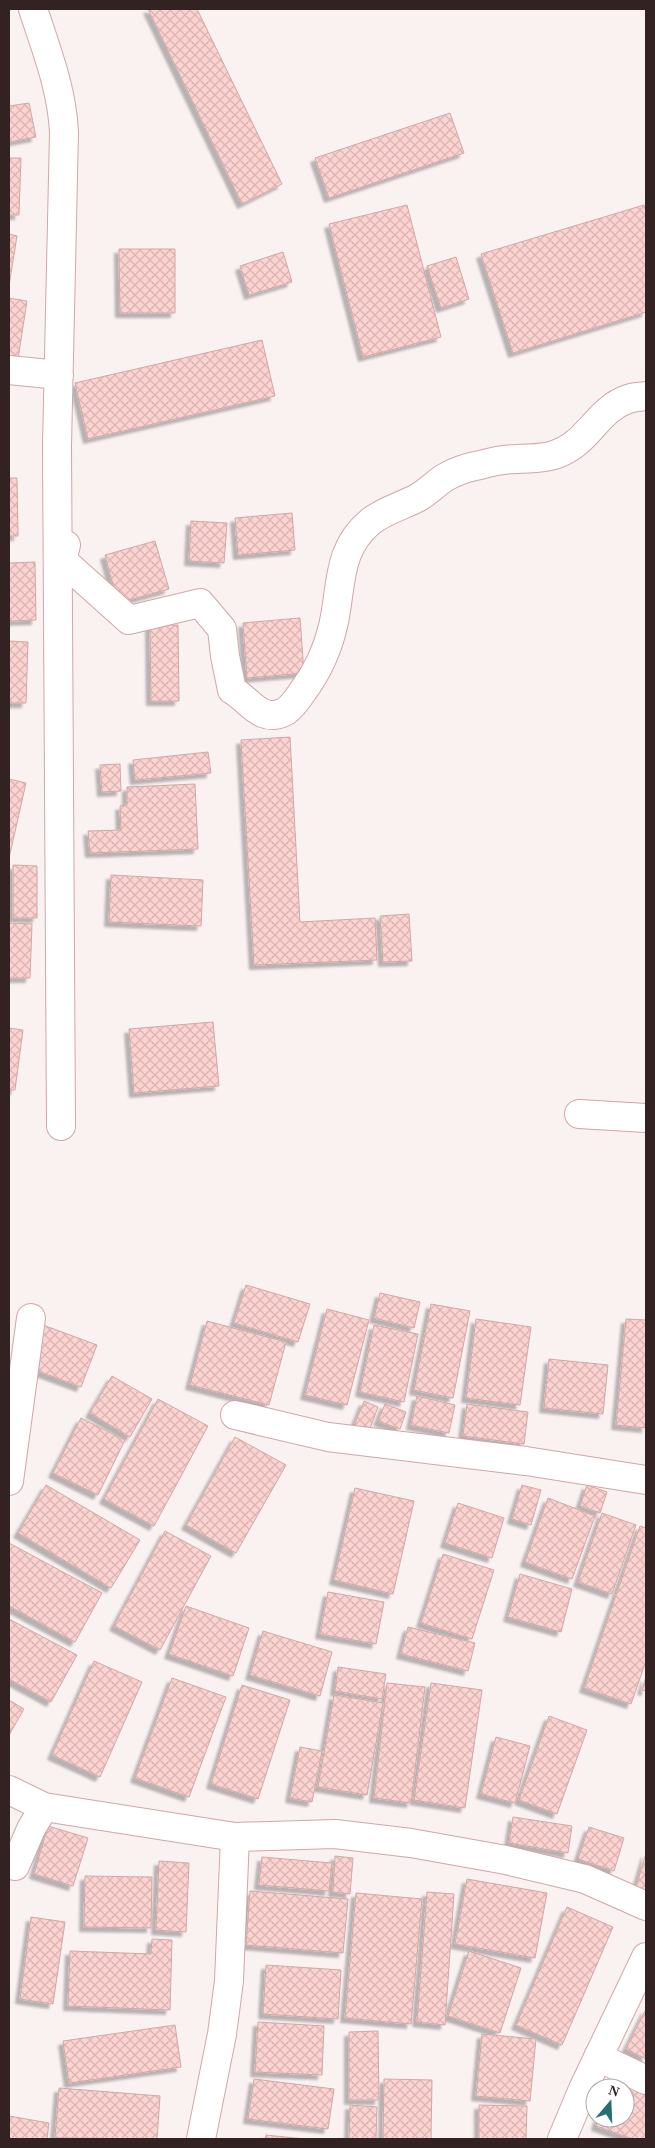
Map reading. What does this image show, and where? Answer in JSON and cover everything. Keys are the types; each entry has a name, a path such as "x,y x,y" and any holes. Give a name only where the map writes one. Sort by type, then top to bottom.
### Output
{"street":[{"path":"33,9 63,108 57,494 61,1126"},
{"path":"9,370 59,375"},
{"path":"57,494 73,512 62,560 129,620 200,603 222,629 232,690 243,696 248,705 260,712 275,714 287,710 296,701 316,669 327,646 333,626 341,567 358,536 370,522 419,497 445,478 478,465 515,459 540,458 568,450 578,444 609,409 628,398 646,396"},
{"path":"579,1114 646,1118"},
{"path":"9,1481 30,1318"},
{"path":"235,1415 328,1437 526,1461 646,1480"},
{"path":"9,1790 44,1807 235,1837 335,1834 411,1843 506,1860 585,1879 646,1906"},
{"path":"15,1866 31,1829 44,1807"},
{"path":"201,2139 222,2034 230,1981 235,1837"},
{"path":"562,2139 598,2057 646,1957"},
{"path":"598,2057 646,2080"}],"building":[{"path":"148,9 197,9 282,184 242,204"},
{"path":"29,103 36,137 9,142 9,106"},
{"path":"450,113 464,153 329,198 315,158"},
{"path":"9,158 21,158 19,215 9,215"},
{"path":"407,205 441,337 363,357 329,224"},
{"path":"644,205 646,212 646,312 513,353 481,254"},
{"path":"9,234 17,236 9,286"},
{"path":"119,249 175,249 175,313 120,313"},
{"path":"283,252 292,282 249,295 240,266"},
{"path":"456,257 469,299 441,308 427,266"},
{"path":"9,298 27,301 18,359 9,358"},
{"path":"262,340 275,396 88,439 75,383"},
{"path":"9,478 17,478 18,536 9,536"},
{"path":"292,513 295,550 238,555 235,518"},
{"path":"191,521 227,523 224,563 189,561"},
{"path":"155,541 169,589 118,603 105,555"},
{"path":"35,562 36,620 9,621 9,563"},
{"path":"300,618 304,673 247,678 243,623"},
{"path":"150,625 178,625 179,701 151,701"},
{"path":"9,641 28,642 26,703 9,703"},
{"path":"290,737 300,922 375,918 377,960 254,965 241,740"},
{"path":"208,752 211,773 135,780 133,760"},
{"path":"120,764 121,791 102,792 100,765"},
{"path":"9,779 26,783 9,858"},
{"path":"195,784 198,849 90,853 88,831 121,830 120,806 127,805 127,787"},
{"path":"13,865 37,866 37,918 13,918"},
{"path":"111,875 203,880 201,926 109,922"},
{"path":"409,914 412,961 383,962 380,916"},
{"path":"9,923 32,924 30,978 9,978"},
{"path":"213,1022 219,1086 134,1093 129,1029"},
{"path":"9,1028 23,1030 15,1090 9,1090"},
{"path":"246,1285 310,1304 298,1342 234,1323"},
{"path":"380,1293 420,1302 414,1328 374,1318"},
{"path":"431,1304 470,1311 453,1398 414,1390"},
{"path":"327,1309 369,1320 347,1405 305,1395"},
{"path":"476,1319 531,1327 520,1405 466,1398"},
{"path":"626,1319 646,1320 646,1428 616,1425"},
{"path":"207,1321 286,1342 269,1405 190,1385"},
{"path":"43,1325 97,1345 81,1387 27,1367"},
{"path":"374,1325 418,1334 404,1402 360,1392"},
{"path":"549,1359 608,1365 603,1414 544,1408"},
{"path":"112,1376 152,1399 130,1437 90,1413"},
{"path":"417,1396 455,1405 449,1433 411,1425"},
{"path":"158,1399 208,1426 154,1526 104,1499"},
{"path":"364,1401 378,1407 369,1431 354,1426"},
{"path":"385,1404 406,1412 400,1429 378,1421"},
{"path":"467,1404 528,1412 524,1444 463,1436"},
{"path":"81,1418 125,1440 98,1495 53,1473"},
{"path":"235,1437 286,1465 236,1553 186,1525"},
{"path":"46,1485 140,1540 111,1588 18,1533"},
{"path":"522,1485 541,1490 531,1525 512,1519"},
{"path":"587,1485 607,1492 600,1513 580,1506"},
{"path":"355,1488 414,1501 393,1594 334,1580"},
{"path":"548,1498 595,1516 572,1579 525,1562"},
{"path":"458,1503 504,1518 492,1558 445,1543"},
{"path":"602,1513 636,1525 612,1594 578,1582"},
{"path":"640,1526 646,1528 646,1661 631,1704 584,1688"},
{"path":"165,1531 211,1556 160,1650 114,1626"},
{"path":"9,1543 102,1593 75,1642 9,1606"},
{"path":"443,1554 494,1570 472,1639 421,1623"},
{"path":"520,1574 572,1589 561,1632 508,1617"},
{"path":"328,1592 384,1602 376,1644 320,1634"},
{"path":"186,1606 249,1628 233,1676 169,1654"},
{"path":"9,1619 77,1655 51,1702 9,1679"},
{"path":"408,1627 475,1643 468,1671 401,1654"},
{"path":"263,1631 332,1652 320,1696 250,1675"},
{"path":"94,1661 142,1682 100,1777 52,1755"},
{"path":"338,1667 386,1674 382,1699 335,1691"},
{"path":"646,1677 646,1691 642,1690"},
{"path":"172,1678 226,1697 189,1797 135,1778"},
{"path":"387,1683 425,1687 411,1803 374,1798"},
{"path":"431,1683 482,1690 465,1808 414,1800"},
{"path":"242,1685 290,1700 258,1799 211,1784"},
{"path":"334,1695 383,1703 367,1795 318,1787"},
{"path":"9,1700 24,1709 9,1735"},
{"path":"549,1716 587,1730 557,1814 519,1800"},
{"path":"496,1737 530,1746 515,1803 481,1794"},
{"path":"300,1747 322,1751 312,1802 290,1798"},
{"path":"513,1817 572,1826 568,1853 509,1843"},
{"path":"48,1826 88,1838 73,1886 34,1874"},
{"path":"589,1827 624,1838 614,1871 578,1859"},
{"path":"646,1853 646,1894 635,1891"},
{"path":"335,1856 353,1858 350,1894 333,1892"},
{"path":"262,1857 332,1863 329,1891 259,1885"},
{"path":"159,1861 189,1863 186,1932 156,1930"},
{"path":"85,1876 152,1877 151,1928 84,1927"},
{"path":"467,1879 547,1893 535,1958 455,1944"},
{"path":"250,1891 348,1899 343,1953 246,1945"},
{"path":"427,1892 454,1894 445,2025 417,2022"},
{"path":"356,1893 422,1899 411,2024 345,2018"},
{"path":"567,1907 613,1927 562,2045 516,2025"},
{"path":"31,1917 65,1922 53,2004 20,1999"},
{"path":"152,1939 172,1940 170,2010 68,2006 70,1951 151,1954"},
{"path":"469,1951 521,1968 500,2033 448,2016"},
{"path":"266,1965 341,1970 338,2019 263,2014"},
{"path":"646,2009 646,2059 626,2049"},
{"path":"258,2022 324,2026 322,2075 255,2072"},
{"path":"175,2025 181,2067 69,2083 63,2041"},
{"path":"378,2031 379,2100 349,2100 349,2032"},
{"path":"482,2034 536,2039 530,2101 476,2096"},
{"path":"254,2079 334,2089 328,2129 248,2119"},
{"path":"384,2079 432,2080 431,2139 383,2139"},
{"path":"635,2086 646,2090 646,2139 633,2139 602,2128 635,2128"},
{"path":"59,2088 160,2096 157,2139 55,2138"},
{"path":"350,2105 377,2107 376,2139 349,2139"},
{"path":"479,2105 527,2106 526,2139 479,2139"},
{"path":"9,2116 49,2123 47,2139 9,2139"},
{"path":"266,2135 305,2139 265,2139"}]}
